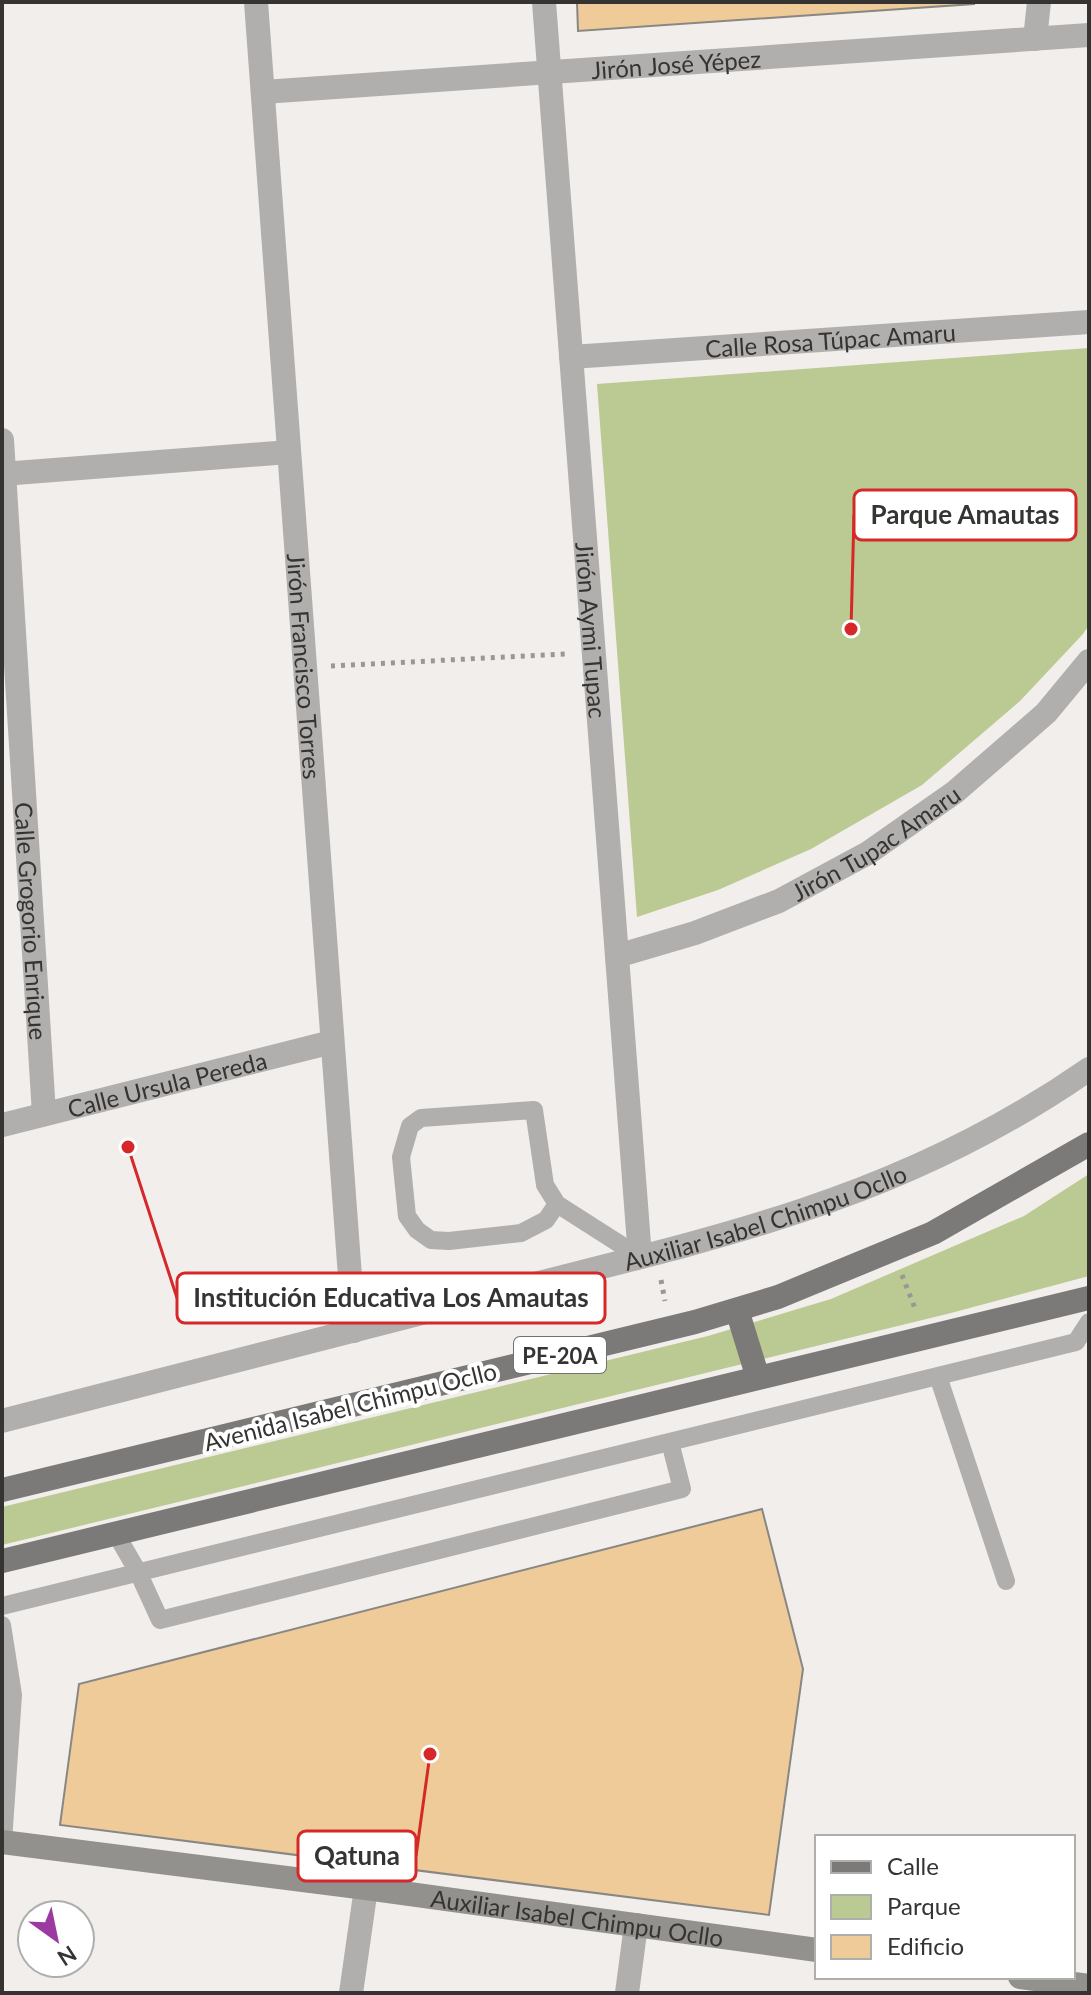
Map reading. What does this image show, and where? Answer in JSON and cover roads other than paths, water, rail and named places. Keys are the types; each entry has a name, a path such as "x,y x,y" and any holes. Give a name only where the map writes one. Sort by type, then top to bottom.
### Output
{"main road":[{"name":"Avenida Isabel Chimpu Ocllo","path":"2,1490 737,1310 778,1297 933,1233 1089,1144"},
{"path":"2,1561 1089,1298"},
{"path":"737,1310 758,1378"}],"street":[{"name":"Jirón Francisco Torres","path":"256,2 354,1331"},
{"name":"Jirón Aymi Tupac","path":"544,2 640,1257"},
{"path":"1035,39 1039,2"},
{"name":"Jirón José Yépez","path":"263,92 1089,35"},
{"name":"Calle Rosa Túpac Amaru","path":"571,357 1089,322"},
{"name":"Calle Grogorio Enrique","path":"2,440 44,1114"},
{"path":"2,474 289,452"},
{"name":"Jirón Tupac Amaru","path":"617,956 695,933 779,901 868,853 955,792 1046,713 1089,661"},
{"name":"Calle Ursula Pereda","path":"2,1125 332,1042"},
{"name":"Auxiliar Isabel Chimpu Ocllo","path":"2,1421 640,1257 802,1211 866,1187 962,1143 1044,1101 1089,1069"},
{"name":"Auxiliar Isabel Chimpu Ocllo","path":"2,1842 815,1950"},
{"path":"351,1993 366,1888"},
{"path":"627,1993 636,1925"},
{"path":"1035,1979 1089,1986"}],"lane":[{"path":"557,1204 546,1220 521,1233 431,1240 417,1230 407,1216 401,1157 410,1126 421,1118 534,1110 545,1185 557,1204 640,1257"},
{"path":"2,1606 1076,1342 1089,1322"},
{"path":"938,1376 1006,1581"},
{"path":"116,1534 160,1620 682,1489 670,1442"},
{"path":"2,1625 13,1695 2,1842"}],"place":[{"name":"Parque Amautas","path":"851,629"},
{"name":"Institución Educativa Los Amautas","path":"128,1147"},
{"name":"Qatuna","path":"430,1754"}]}
